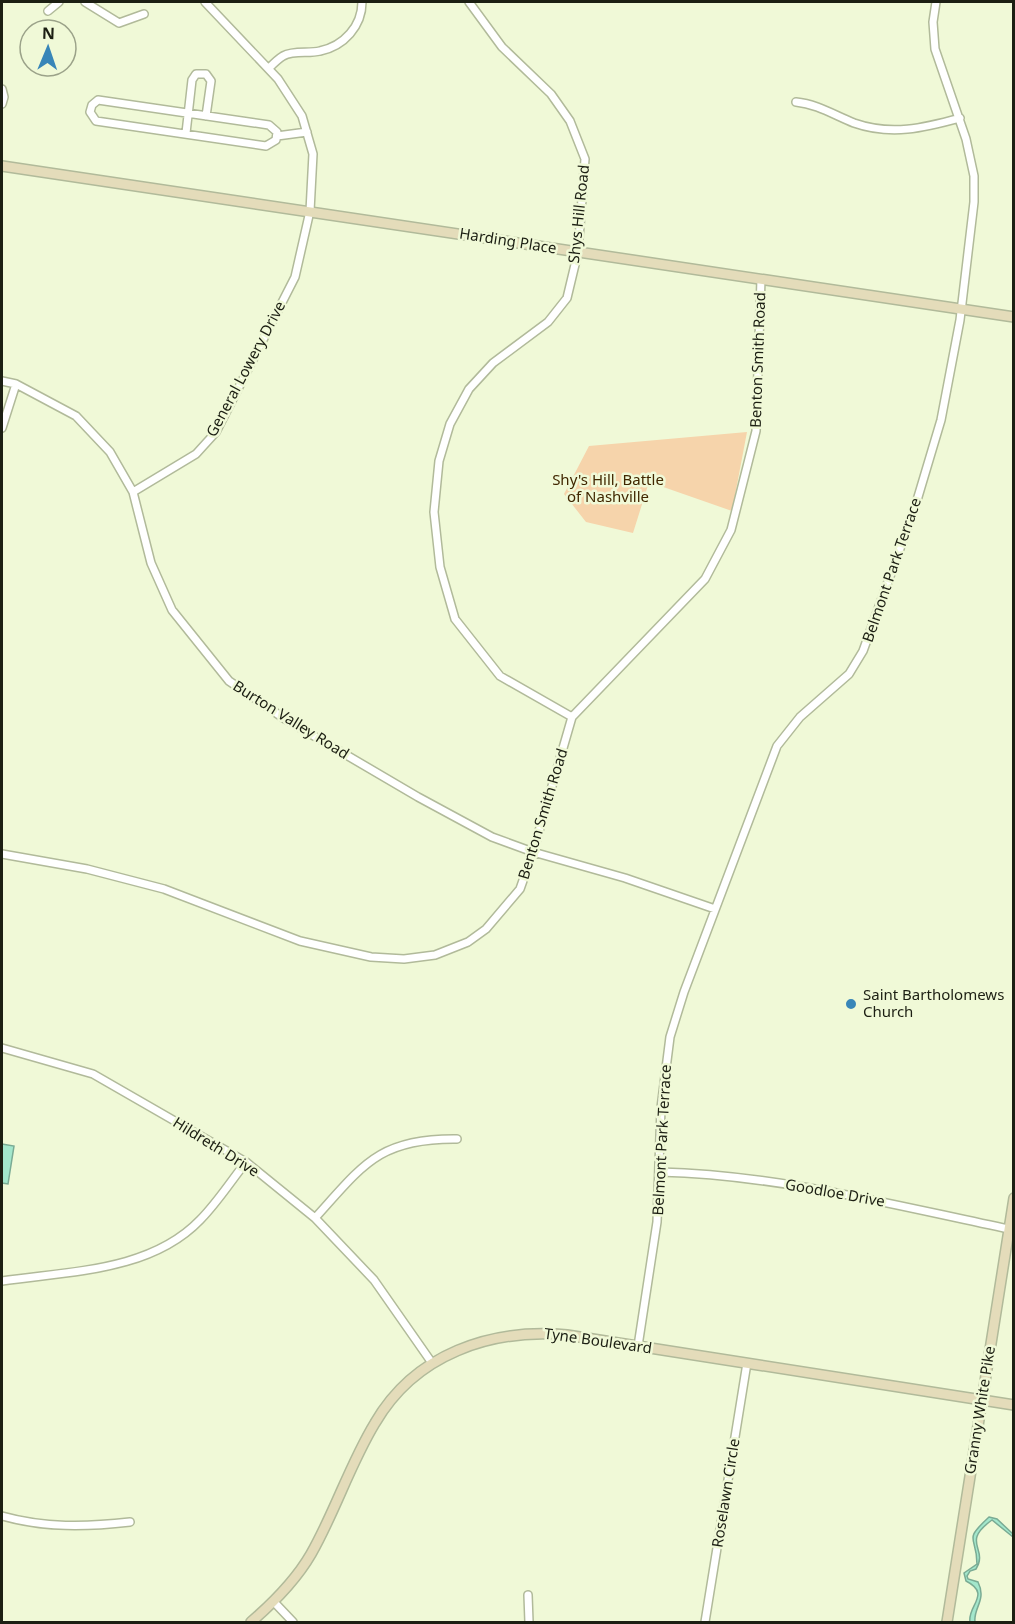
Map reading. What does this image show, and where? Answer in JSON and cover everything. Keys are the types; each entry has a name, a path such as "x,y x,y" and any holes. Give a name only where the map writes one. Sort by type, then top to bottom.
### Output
{"main road":[{"name":"Harding Place","path":"2,166 1014,316"},
{"name":"Granny White Pike","path":"947,1623 1014,1198"},
{"name":"Tyne Boulevard","path":"251,1623 274,1602 311,1555 376,1420 405,1385 432,1363 473,1344 517,1334 567,1335 1014,1405"}],"street":[{"path":"48,11 58,2"},
{"path":"85,2 119,23 144,14"},
{"name":"General Lowery Drive","path":"133,492 196,454 216,432 296,277 310,211 313,154 307,132 288,91 205,2"},
{"path":"269,68 284,55 320,51 337,45 350,35 361,17 362,2"},
{"name":"Shys Hill Road","path":"469,2 502,47 551,94 570,121 585,159 578,252 567,298 548,322 493,363 469,388 450,424 439,461 434,512 440,567 455,619 500,676 572,717"},
{"name":"Belmont Park Terrace","path":"638,1346 654,1244 660,1172 662,1098 670,1037 684,992 767,768 781,739 800,717 849,674 867,643 938,436 952,370 974,202 970,157 960,118 935,49 933,22 936,2"},
{"path":"186,133 193,76 206,74 211,81 206,116"},
{"path":"2,89 4,97 2,104"},
{"path":"98,100 206,116 269,125 275,129 277,136 273,144 266,146 96,121 90,112 92,105 98,100"},
{"path":"796,102 820,108 862,126 889,131 918,129 960,118"},
{"path":"277,136 307,132"},
{"name":"Benton Smith Road","path":"2,854 87,869 164,889 300,941 371,957 404,958 435,955 468,942 486,929 520,889 572,717 705,579 731,530 756,431 761,279"},
{"name":"Burton Valley Road","path":"2,381 16,384 76,416 110,452 133,492 151,563 172,610 229,681 285,719 418,797 492,837 533,852 625,878 715,909"},
{"path":"2,428 16,384"},
{"name":"Hildreth Drive","path":"2,1048 93,1074 246,1162 315,1218 374,1280 432,1363"},
{"path":"315,1218 359,1169 380,1153 418,1140 457,1139"},
{"path":"2,1281 124,1264 172,1242 199,1222 246,1162"},
{"name":"Goodloe Drive","path":"660,1172 724,1176 821,1189 1009,1229"},
{"name":"Roselawn Circle","path":"705,1623 747,1363"},
{"path":"2,1516 25,1522 83,1528 130,1522"},
{"path":"528,1595 529,1623"},
{"path":"274,1602 293,1623"}],"green space":[{"name":"Shy's Hill, Battle of Nashville","path":"747,432 732,511 649,482 633,533 586,522 564,494 589,446"}],"shaded area":[{"path":"2,1144 14,1146 8,1184 2,1183"},
{"path":"989,1517 997,1519 1013,1534 1013,1537 992,1520 978,1534 976,1540 979,1562 976,1569 970,1571 967,1576 968,1579 978,1582 981,1594 975,1622 970,1622 978,1595 974,1586 966,1581 964,1573 977,1564 973,1535"}],"place":[{"name":"Saint Bartholomews Church","path":"851,1004"}]}
